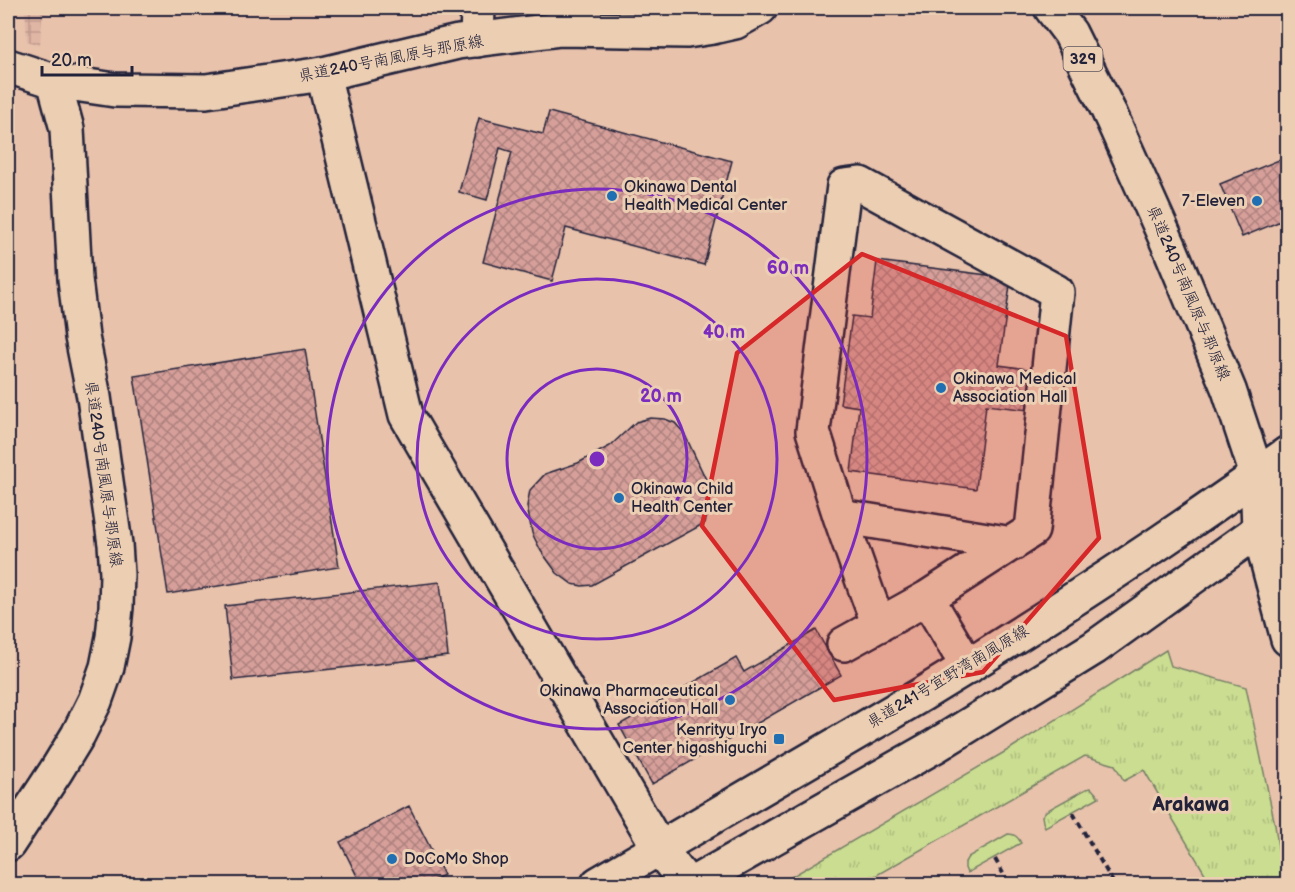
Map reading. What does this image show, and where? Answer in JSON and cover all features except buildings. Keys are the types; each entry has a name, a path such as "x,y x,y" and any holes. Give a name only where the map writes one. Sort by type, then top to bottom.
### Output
{"main road":[{"path":"477,40 478,8"},
{"name":"県道240号南風原与那原線","path":"8,66 54,81 115,90 206,91 323,74 458,42 561,29 687,31 735,22 760,8"},
{"name":"県道240号南風原与那原線","path":"1051,8 1070,33 1110,114 1170,248 1229,390 1257,475"},
{"path":"323,74 406,415 659,848 687,885"},
{"name":"県道240号南風原与那原線","path":"8,844 78,735 95,701 107,667 116,607 116,544 82,337 75,279 67,129 54,81"},
{"path":"844,644 879,625 927,598 1032,530 1057,292 860,184 844,186 813,431 840,516 879,625"},
{"name":"県道241号宜野湾南風原線","path":"598,885 968,667 1061,608 1287,453"},
{"path":"692,885 935,746 1094,648 1287,510 1257,475"},
{"path":"1257,475 1259,530 1287,639"},
{"path":"840,516 1012,544"},
{"path":"927,598 968,667"}],"path":[{"path":"1073,813 1114,885"},
{"path":"995,859 1009,885"}],"highlighted area":[{"path":"862,254 1066,336 1099,538 983,672 834,700 702,526 737,353"}],"shaded area":[{"path":"25,8 57,8 42,18 40,45 27,41"}],"green space":[{"path":"1166,650 1171,666 1246,687 1275,825 1283,884 1211,884 1144,770 1124,781 1115,765 1085,756 861,884 779,884 1008,750"},
{"path":"1091,788 1099,797 1045,827 1042,816 1046,811"},
{"path":"1008,834 1016,836 1021,843 967,873 965,862 968,857"}],"place":[{"name":"Okinawa Dental Health Medical Center","path":"612,196"},
{"name":"7-Eleven","path":"1257,201"},
{"name":"Okinawa Medical Association Hall","path":"941,388"},
{"name":"Okinawa Child Health Center","path":"619,498"},
{"name":"Okinawa Pharmaceutical Association Hall","path":"730,700"},
{"name":"Kenrityu Iryo Center higashiguchi","path":"779,739"},
{"name":"DoCoMo Shop","path":"392,859"}],"district":[{"name":"Arakawa","path":"1191,805"}]}
